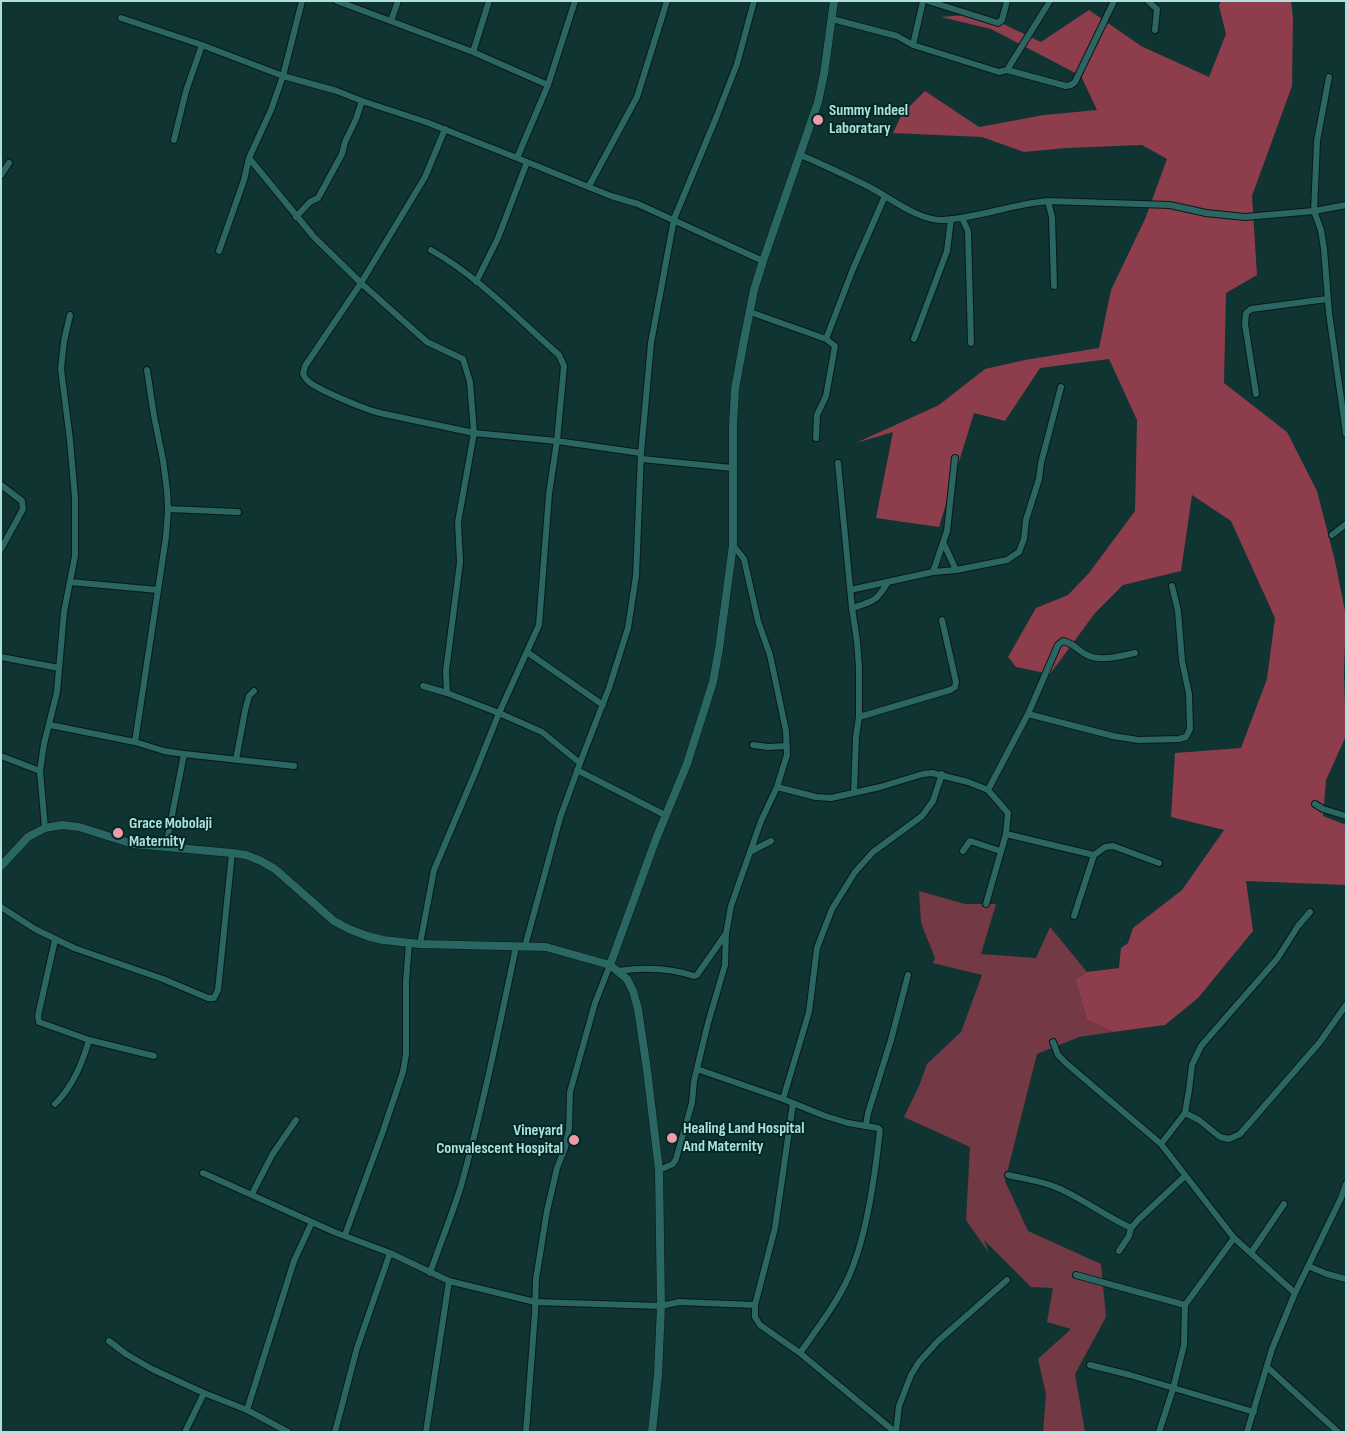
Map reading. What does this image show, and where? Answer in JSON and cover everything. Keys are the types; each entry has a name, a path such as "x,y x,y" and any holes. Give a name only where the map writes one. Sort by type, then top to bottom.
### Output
{"street":[{"path":"219,251 244,180 249,158 271,110 283,76 302,1"},
{"path":"338,1 474,52 548,85"},
{"path":"391,21 398,1"},
{"path":"474,52 489,1"},
{"path":"516,158 548,85 575,1"},
{"path":"589,186 637,97 667,1"},
{"path":"526,946 560,818 603,705 628,628 636,576 641,456 651,343 674,219 737,64 754,1"},
{"path":"526,1432 536,1279 547,1210 569,1128 570,1092 595,1003 665,815 687,764 713,682 720,649 733,545 732,468 736,389 750,312 763,260 801,155 824,74 834,1"},
{"path":"913,45 923,1"},
{"path":"928,1 998,22 1002,20 1007,1"},
{"path":"1007,70 1050,1"},
{"path":"832,19 897,36 913,45 999,72 1007,70 1066,86 1075,82 1114,1"},
{"path":"1148,1 1157,9 1156,30"},
{"path":"121,18 202,45 283,76 337,91 445,129 674,219 763,260"},
{"path":"174,140 186,92 202,45"},
{"path":"1329,77 1317,141 1314,211 1321,230 1324,250 1327,299 1346,434"},
{"path":"296,216 310,202 318,198 342,154 344,142 356,119 362,101"},
{"path":"445,129 424,177 361,283 305,366 303,374 308,381 371,411 474,433 557,441 641,456 732,468"},
{"path":"801,155 926,218 941,220 962,218 1030,202 1048,201 1170,205 1206,213 1245,217 1314,211 1346,205"},
{"path":"249,158 314,237 361,283 427,342 464,359 470,382 474,433 458,522 460,562 446,671 447,693"},
{"path":"476,282 498,238 527,162"},
{"path":"1,175 9,163"},
{"path":"826,339 884,196"},
{"path":"1048,201 1052,217 1054,286"},
{"path":"914,339 947,251 951,218"},
{"path":"962,218 968,232 971,343"},
{"path":"420,944 434,870 499,713 539,625 549,494 564,377 563,360 476,282 431,250"},
{"path":"1256,394 1245,324 1246,313 1251,309 1327,299"},
{"path":"750,312 826,339 835,346 826,396 818,415 816,438"},
{"path":"45,828 40,771 44,744 57,692 64,612 75,556 75,498 61,369 64,340 70,315"},
{"path":"135,742 166,537 168,509 163,460 147,370"},
{"path":"850,590 933,572 956,570 1007,560 1019,552 1024,539 1031,501 1039,479 1041,463 1061,388"},
{"path":"933,572 947,531 955,458"},
{"path":"838,462 859,668 859,717 856,737 854,793"},
{"path":"1,484 22,501 23,509 1,548"},
{"path":"168,509 238,512"},
{"path":"1332,535 1346,524"},
{"path":"944,544 956,570"},
{"path":"659,1170 673,1164 676,1159 692,1103 694,1081 708,1023 725,965 726,934 734,897 785,762 786,731 770,655 758,621 744,559 733,545"},
{"path":"70,582 158,590"},
{"path":"852,608 872,602 879,596 888,582"},
{"path":"1028,714 1113,736 1138,740 1179,740 1186,737 1190,729 1190,694 1182,661 1178,611 1172,586"},
{"path":"859,717 950,690 954,687 956,682 942,620"},
{"path":"988,790 1028,714 1058,644 1064,641 1071,643 1085,655 1091,657 1102,658 1135,653"},
{"path":"527,652 603,705"},
{"path":"1,658 59,668"},
{"path":"423,686 499,713 542,732 580,763"},
{"path":"236,760 245,711 254,690"},
{"path":"50,725 135,742 164,751 294,766"},
{"path":"752,745 786,746"},
{"path":"166,846 184,754"},
{"path":"1,756 40,771"},
{"path":"577,770 665,815"},
{"path":"777,787 816,797 831,798 923,774 942,774 988,790 1008,813 1006,834 986,904"},
{"path":"783,1099 809,1012 817,948 832,909 855,872 873,852 929,809 942,774"},
{"path":"1315,804 1323,809 1346,816"},
{"path":"1,866 28,837 45,828 62,825 79,827 133,844 246,855 275,869 334,921 367,936 383,940 420,944 526,946 560,950 610,965 618,971 626,979 633,991 638,1009 659,1170 661,1306 658,1375 652,1432"},
{"path":"1006,834 1094,855"},
{"path":"750,852 771,841"},
{"path":"963,851 970,841 1000,851"},
{"path":"1074,916 1094,855 1105,847 1113,846 1159,863"},
{"path":"1,907 55,940 163,979 208,998 214,998 218,990 232,853"},
{"path":"1161,1144 1184,1113 1192,1065 1201,1046 1277,959 1298,926 1310,912"},
{"path":"618,971 661,968 694,976 697,975 726,934"},
{"path":"55,940 38,1016 39,1022 89,1040 154,1056"},
{"path":"345,1235 403,1072 406,1054 406,982 409,943"},
{"path":"430,1273 460,1188 469,1155 516,947"},
{"path":"866,1126 868,1113 891,1040 908,975"},
{"path":"1184,1113 1200,1120 1220,1137 1229,1139 1240,1134 1320,1042 1346,1006"},
{"path":"55,1104 64,1096 79,1070 89,1040"},
{"path":"1052,1042 1058,1055 1067,1064 1161,1144 1234,1238 1295,1293"},
{"path":"697,1069 825,1116 880,1130 860,1247 849,1276 837,1298 800,1353"},
{"path":"793,1103 774,1228 755,1305 755,1317 760,1325 800,1353 896,1432"},
{"path":"252,1194 272,1155 296,1120"},
{"path":"203,1173 449,1281 535,1302 661,1306 679,1302 755,1305"},
{"path":"1008,1175 1056,1187 1111,1219 1131,1228"},
{"path":"1119,1252 1129,1236 1131,1228 1185,1176"},
{"path":"1247,1432 1272,1349 1295,1293 1344,1199 1346,1184"},
{"path":"1251,1253 1284,1204"},
{"path":"246,1410 294,1261 312,1222"},
{"path":"1159,1432 1173,1389 1184,1345 1185,1305 1234,1238"},
{"path":"335,1432 357,1348 390,1254"},
{"path":"1308,1266 1346,1279"},
{"path":"1076,1275 1185,1305"},
{"path":"896,1432 899,1406 919,1362 938,1341 1007,1280"},
{"path":"426,1432 449,1281"},
{"path":"109,1341 126,1354 152,1369 246,1410 286,1431"},
{"path":"1090,1366 1130,1375 1254,1412"},
{"path":"1267,1367 1338,1432"},
{"path":"185,1432 204,1393"}],"shaded area":[{"path":"1221,1 1291,1 1293,18 1292,86 1252,196 1257,275 1226,293 1224,383 1287,432 1317,491 1335,561 1346,616 1344,673 1346,736 1326,780 1323,816 1346,825 1346,885 1246,881 1253,931 1198,998 1165,1025 1113,1032 1087,1020 1075,980 1087,972 1119,968 1121,948 1128,943 1133,928 1182,890 1224,830 1171,817 1175,753 1241,748 1267,679 1275,618 1231,521 1192,495 1181,571 1123,585 1095,613 1050,674 1016,667 1008,657 1036,608 1068,595 1089,573 1135,511 1137,420 1109,359 1040,368 1005,421 974,413 939,527 876,518 893,432 856,443 939,405 985,369 1025,360 1099,348 1111,290 1145,219 1167,159 1142,145 1066,148 1024,152 982,137 893,133 902,114 925,91 979,127 1044,115 1097,110 1081,76 991,29 941,17 966,15 997,21 1041,42 1089,10 1141,46 1209,77 1226,34 1219,6"},
{"path":"919,891 965,904 996,904 981,954 1036,958 1050,927 1087,972 1075,980 1087,1020 1113,1032 1079,1037 1037,1054 1005,1181 1028,1231 1101,1264 1106,1317 1075,1374 1085,1432 1043,1432 1046,1394 1038,1359 1071,1329 1047,1322 1053,1288 1031,1287 984,1240 989,1253 966,1220 970,1147 904,1117 927,1064 961,1032 982,975 933,963 935,958 921,923"}],"place":[{"name":"Summy Indeel Laboratary","path":"818,120"},
{"name":"Grace Mobolaji Maternity","path":"118,833"},
{"name":"Healing Land Hospital And Maternity","path":"672,1138"},
{"name":"Vineyard Convalescent Hospital","path":"574,1140"}]}
